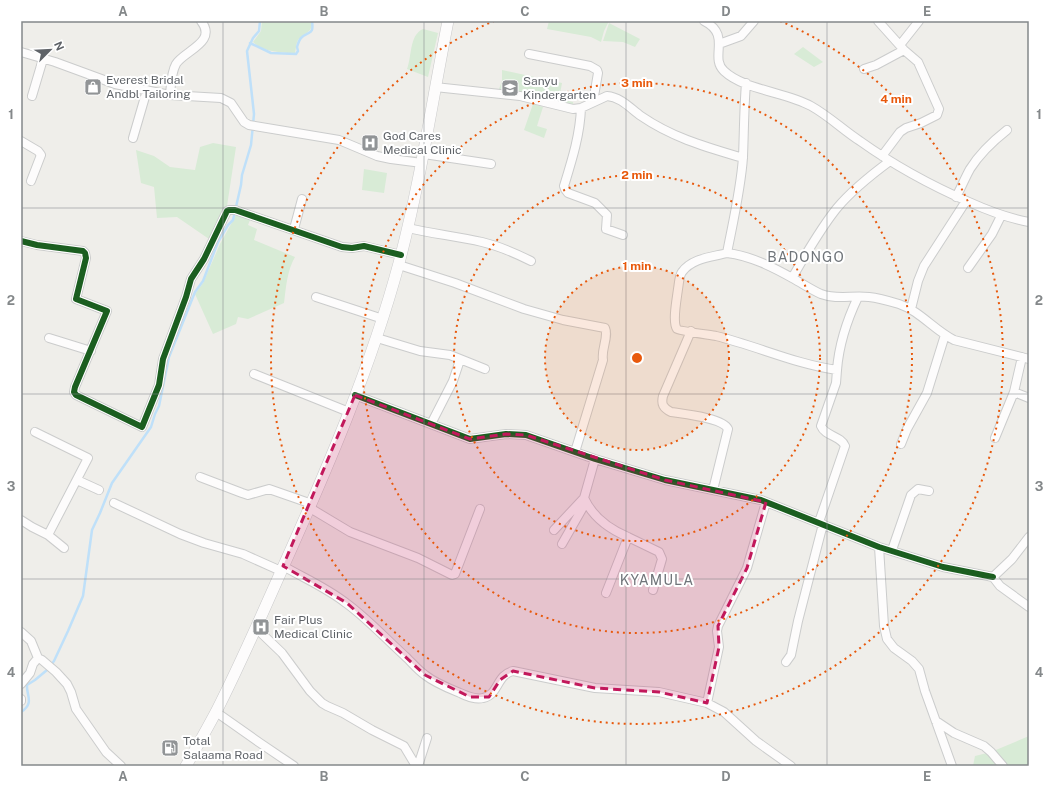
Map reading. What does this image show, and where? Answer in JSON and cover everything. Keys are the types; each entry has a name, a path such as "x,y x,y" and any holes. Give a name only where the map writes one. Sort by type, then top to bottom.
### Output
{"main road":[{"path":"186,766 216,712 311,506 377,338 408,228 423,158 448,21"}],"street":[{"path":"170,95 175,66 203,42 206,30 201,21"},
{"path":"704,21 715,28 718,34 720,65 723,70 733,77 810,105 906,172 956,197 1001,216 1028,221"},
{"path":"719,44 742,36 754,21"},
{"path":"878,21 902,48 918,62 939,109 939,113 900,132 882,156"},
{"path":"864,69 876,65 902,48 919,21"},
{"path":"21,52 43,58 115,84 170,95 221,98 231,103 244,122 252,126 339,140 377,156 391,159 423,158 491,164"},
{"path":"529,54 590,66 597,70 598,73 593,102"},
{"path":"32,96 43,58"},
{"path":"726,253 733,222 743,158 743,121 746,83"},
{"path":"435,87 520,96 570,109 580,108 607,96 616,98 642,116 679,137 697,145 743,158"},
{"path":"133,138 147,90"},
{"path":"580,108 580,120 574,153 564,190 568,193 595,203 607,215 606,229 623,235"},
{"path":"956,197 969,170 977,158 1007,130"},
{"path":"21,141 38,151 41,155 31,182"},
{"path":"792,278 836,209 865,180 890,161"},
{"path":"294,229 302,199"},
{"path":"911,309 918,281 924,266 966,201"},
{"path":"21,241 85,253 86,258 76,299 107,311 74,390 76,395 142,427 159,385 163,359 186,297 191,279 204,259 227,211 236,210 342,247 352,248 364,246 524,309 563,320 605,328 606,333 602,353 603,360 575,452"},
{"path":"968,268 992,234 1001,216"},
{"path":"408,228 489,244 531,261"},
{"path":"837,370 797,361 726,339 691,331 680,331 676,324 676,309 681,272 689,265 700,259 726,253 741,255 792,278 819,293 832,297 880,299 899,304 911,309 945,335 954,340 1026,358 995,438"},
{"path":"316,297 383,319"},
{"path":"786,662 791,655 821,523 845,446 843,442 823,430 821,426 836,383 838,358 845,330 858,297"},
{"path":"691,331 662,396 661,402 665,409 671,412 712,420 727,426 728,429 713,490"},
{"path":"901,444 907,428 927,393 945,335"},
{"path":"49,338 91,351"},
{"path":"377,338 420,351 450,355 484,369"},
{"path":"431,424 453,381 460,360"},
{"path":"254,374 349,412"},
{"path":"1014,392 1029,398"},
{"path":"355,395 470,439 506,434 520,434 665,480 741,495 766,502 879,547 943,567 993,577 1000,586 1029,607"},
{"path":"35,432 88,458 48,535"},
{"path":"562,544 585,500 595,459"},
{"path":"200,477 248,495 269,489 311,506 350,532 418,558 452,575 455,574 480,509"},
{"path":"77,480 99,490"},
{"path":"892,550 911,495 918,490 929,491"},
{"path":"554,530 585,500"},
{"path":"585,500 602,523 659,552 662,559 653,590"},
{"path":"707,703 719,647 716,631 747,568 766,502"},
{"path":"114,503 180,534 204,543 243,554 282,569 347,603 425,675 437,683 470,697 482,699 489,697 500,680 505,675 513,671 595,688 659,692 707,703 724,712 756,741 791,766"},
{"path":"21,520 48,535 64,548"},
{"path":"606,594 628,537"},
{"path":"993,577 1012,559 1029,537"},
{"path":"879,547 884,626 888,639 894,648 920,669 936,722 952,766"},
{"path":"256,628 282,653 310,691 322,703 404,746 417,766"},
{"path":"21,632 31,641 38,658 50,666 67,684 76,709 106,752 120,766"},
{"path":"21,684 30,673 32,664 38,658"},
{"path":"216,712 294,766"},
{"path":"936,722 984,746 1002,766"},
{"path":"417,766 427,738"}],"highlighted area":[{"path":"355,395 470,439 506,434 526,435 665,480 766,502 747,568 718,626 719,647 707,703 659,692 595,688 513,671 500,680 489,697 470,697 425,675 347,603 283,566"}],"green space":[{"path":"262,21 310,21 311,28 298,40 294,54 273,51 262,48 253,42 261,31"},
{"path":"549,21 609,21 601,42 591,37 547,29"},
{"path":"609,23 640,39 635,47 623,42 603,41"},
{"path":"423,29 438,33 428,77 407,69 415,36"},
{"path":"803,47 823,62 814,67 794,54"},
{"path":"502,70 562,83 559,99 573,102 574,108 563,106 527,93 499,89 502,81"},
{"path":"533,104 543,107 537,126 547,129 544,138 524,130"},
{"path":"213,143 236,147 227,206 209,239 177,217 157,218 154,187 141,183 136,150 154,156 170,167 195,170 200,147"},
{"path":"364,169 387,173 384,193 362,190"},
{"path":"236,215 250,220 248,225 257,229 254,240 295,257 292,262 286,285 284,303 248,319 238,317 236,324 213,334 195,294 203,283 220,244"},
{"path":"1029,736 1029,766 973,766 975,756 991,752"}],"waterway":[{"path":"21,712 25,709 29,702 27,685 47,670 54,661 68,631 83,596 92,530 112,483 151,427 159,406 169,357 195,292 203,281 218,242 228,225 233,220 242,175 251,145 254,114 247,51 253,38 259,31 260,21"},
{"path":"250,43 271,53 296,54 300,39 312,31 312,21"}],"cycle path":[{"path":"21,241 37,245 83,251 85,253 86,258 76,299 107,311 74,392 76,395 142,427 159,385 163,359 186,297 191,279 204,259 227,211 235,210 342,247 352,248 364,246 401,255"},
{"path":"355,395 470,439 506,434 526,435 595,459 665,480 761,500 879,547 943,567 993,577"}],"place":[{"name":"Everest Bridal Andbl Tailoring","path":"93,87"},
{"name":"Sanyu Kindergarten","path":"510,88"},
{"name":"God Cares Medical Clinic","path":"370,143"},
{"name":"Fair Plus Medical Clinic","path":"261,627"},
{"name":"Total Salaama Road","path":"170,748"}],"district":[{"name":"BADONGO","path":"806,257"},
{"name":"KYAMULA","path":"657,580"}]}
